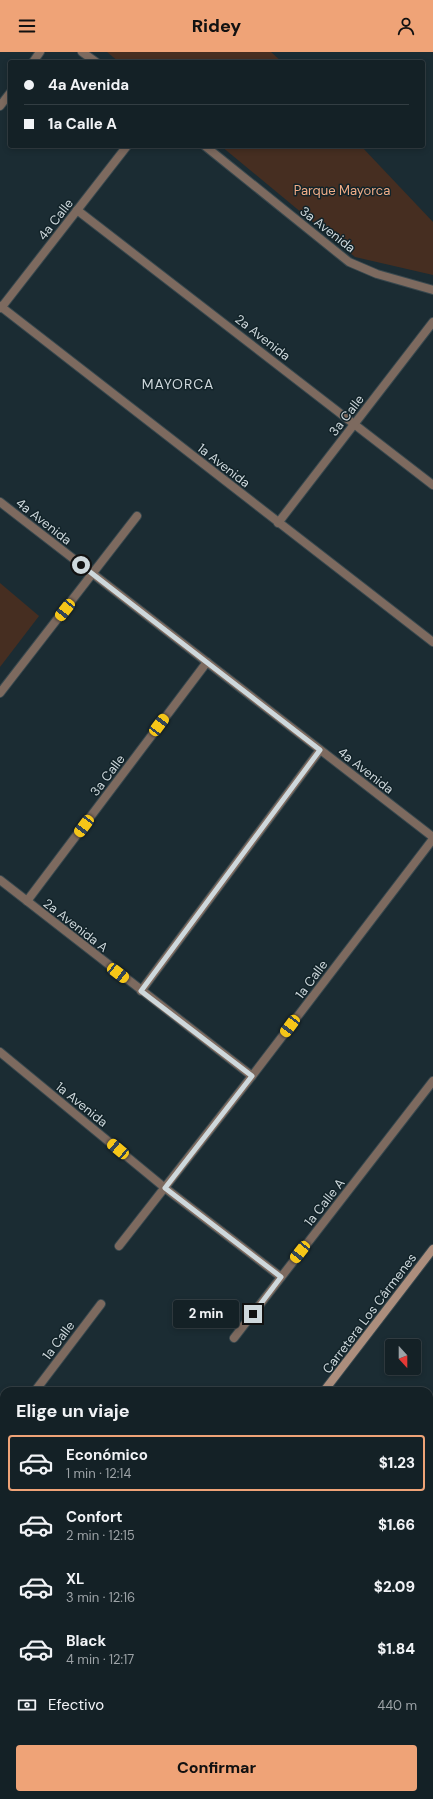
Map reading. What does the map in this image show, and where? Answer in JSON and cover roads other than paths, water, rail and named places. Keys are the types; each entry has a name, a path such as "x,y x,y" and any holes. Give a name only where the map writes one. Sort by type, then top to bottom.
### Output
{"main road":[{"name":"Carretera Los Cármenes","path":"327,1387 433,1249"}],"street":[{"path":"34,60 40,52"},
{"path":"82,52 93,60"},
{"path":"0,106 8,96"},
{"name":"4a Calle","path":"1,307 125,148"},
{"name":"3a Avenida","path":"206,148 349,262 377,274 433,290"},
{"name":"2a Avenida","path":"77,210 355,423 433,485"},
{"name":"1a Avenida","path":"1,307 433,642"},
{"name":"3a Calle","path":"278,523 433,322"},
{"name":"4a Avenida","path":"0,502 433,838"},
{"path":"0,692 137,516"},
{"name":"3a Calle","path":"27,901 206,662"},
{"path":"141,991 320,750"},
{"name":"1a Calle","path":"119,1246 252,1076 433,838"},
{"name":"2a Avenida A","path":"0,880 252,1076"},
{"name":"1a Avenida","path":"0,1052 165,1188 281,1277"},
{"name":"1a Calle A","path":"234,1338 433,1081"},
{"name":"1a Calle","path":"38,1387 101,1304"}],"district":[{"name":"MAYORCA","path":"178,384"}],"park label":[{"name":"Parque Mayorca","path":"342,190"}]}
